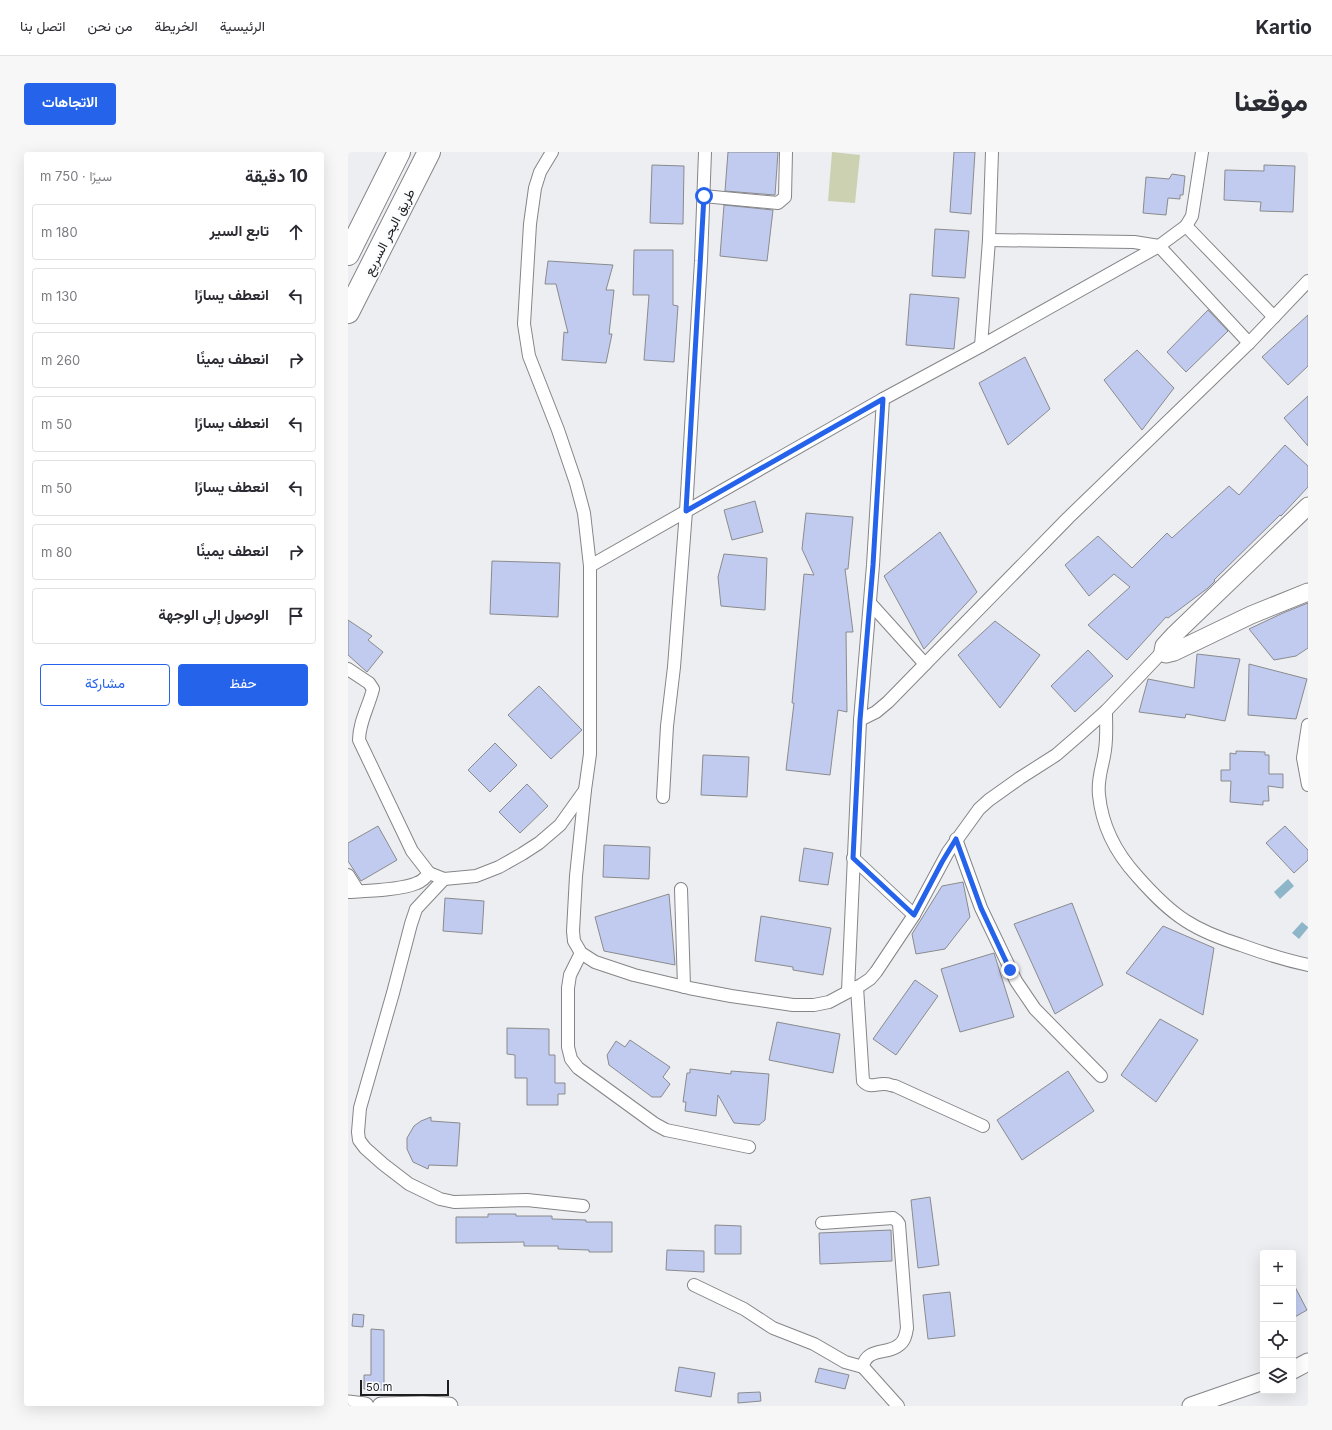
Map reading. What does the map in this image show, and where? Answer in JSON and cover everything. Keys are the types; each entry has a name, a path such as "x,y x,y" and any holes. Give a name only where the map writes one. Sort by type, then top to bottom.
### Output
{"highway":[{"name":"طريق البحر السريع","path":"348,254 399,152"},
{"name":"طريق البحر السريع","path":"348,312 429,152"}],"street":[{"path":"552,152 540,172 534,195 527,254 524,324 529,356 558,430 576,483 584,513 590,566 590,754 576,876 573,931 574,941 581,953 595,962 634,975 684,987 731,996 793,1005 814,1005 838,998 870,979 903,934 942,862 956,839 976,812 989,800 1056,755 1106,711 1163,651 1164,646 1175,634 1308,506"},
{"path":"663,797 667,726 674,667 686,511 704,196 705,152"},
{"path":"704,196 778,203 785,197 786,152"},
{"path":"982,346 989,240 992,152"},
{"path":"590,566 883,399 982,346 1159,246 1186,226 1192,216 1202,152"},
{"path":"1186,226 1274,317"},
{"path":"989,240 1134,242 1159,246 1249,343"},
{"path":"860,720 876,712 888,702 1068,518 1249,343 1308,281"},
{"path":"883,399 870,603 860,720 853,858 852,989 863,1081 866,1085 872,1086 884,1084 895,1086 983,1126"},
{"path":"1163,651 1166,654 1174,652 1251,616 1308,592"},
{"path":"870,603 925,664"},
{"path":"348,669 369,683 373,688 360,727 359,740 412,852 429,873 444,879 476,876 499,867 539,843 560,825 585,790"},
{"path":"1106,711 1106,743 1100,774 1100,801 1110,837 1117,850 1132,870 1164,905 1187,922 1223,939 1308,965"},
{"path":"1308,725 1303,758 1308,785"},
{"path":"956,839 981,908 1022,991 1035,1010 1101,1076"},
{"path":"853,858 914,915"},
{"path":"348,875 353,891 408,886 419,883 426,878 429,873"},
{"path":"444,879 416,909 410,924 393,993 360,1108 358,1132 359,1140 365,1148 382,1164 409,1184 440,1199 454,1202 527,1200 583,1206"},
{"path":"681,889 684,987"},
{"path":"581,953 570,975 568,995 568,1047 571,1059 578,1068 655,1124 666,1130 749,1147"},
{"path":"822,1223 893,1218 899,1224 907,1328 905,1336 898,1346 868,1357 864,1361 863,1367"},
{"path":"694,1285 744,1309 773,1328 814,1344 845,1362 863,1367 898,1406"},
{"path":"1296,1368 1308,1362"},
{"path":"1192,1406 1260,1383"},
{"path":"348,1404 365,1406"},
{"path":"381,1406 449,1406"}],"green space":[{"path":"832,152 860,155 855,203 828,201"}],"water":[{"path":"1288,879 1294,886 1280,899 1274,892"},
{"path":"1302,922 1308,928 1299,939 1292,933"}],"building":[{"path":"728,152 778,152 775,195 725,191"},
{"path":"954,152 975,152 971,214 950,212"},
{"path":"652,165 684,166 683,224 650,223"},
{"path":"1264,165 1295,166 1293,212 1260,211 1261,202 1224,200 1225,170 1264,171"},
{"path":"1172,174 1185,176 1183,195 1180,195 1180,199 1168,198 1166,215 1143,213 1146,177 1169,179"},
{"path":"724,205 773,210 767,261 720,256"},
{"path":"935,229 969,231 965,278 932,276"},
{"path":"634,250 673,250 673,305 678,306 674,362 644,360 649,295 633,295"},
{"path":"548,261 613,265 606,290 614,290 609,334 612,334 606,363 562,360 564,332 568,333 556,284 545,284"},
{"path":"910,294 959,298 954,349 906,345"},
{"path":"1208,310 1228,331 1186,372 1167,352"},
{"path":"1308,315 1308,366 1288,385 1262,357"},
{"path":"1137,350 1174,388 1142,430 1104,380"},
{"path":"1025,357 1050,409 1008,445 979,383"},
{"path":"1308,396 1308,446 1284,418"},
{"path":"1285,445 1308,466 1308,487 1281,516 1280,515 1214,580 1215,581 1208,588 1168,618 1166,617 1127,660 1088,625 1130,587 1114,574 1089,596 1065,565 1098,536 1132,568 1167,533 1172,538 1229,486 1239,495"},
{"path":"755,501 763,532 732,540 724,510"},
{"path":"806,513 853,517 848,569 845,569 853,632 846,632 847,712 838,710 830,775 786,770 794,703 792,703 804,574 814,575 802,549"},
{"path":"940,532 977,592 924,649 884,576"},
{"path":"724,554 767,558 765,610 721,606 718,577"},
{"path":"492,561 560,563 558,617 490,614"},
{"path":"1308,603 1308,648 1296,656 1274,660 1249,629"},
{"path":"348,620 372,636 368,640 383,652 367,672 348,655"},
{"path":"995,621 1040,655 1000,708 958,655"},
{"path":"1088,650 1113,676 1075,712 1051,686"},
{"path":"1197,654 1240,659 1225,721 1186,714 1185,718 1139,712 1148,679 1194,688"},
{"path":"1249,664 1307,679 1296,719 1248,715"},
{"path":"539,686 582,730 551,759 508,715"},
{"path":"495,743 517,765 490,792 468,770"},
{"path":"1236,751 1265,752 1265,755 1269,755 1269,774 1283,774 1283,788 1268,786 1269,801 1263,801 1263,805 1230,802 1231,781 1221,781 1221,770 1230,770 1230,753 1236,754"},
{"path":"703,755 749,757 747,797 701,795"},
{"path":"527,784 548,806 520,833 499,812"},
{"path":"378,826 397,860 361,881 348,861 348,843"},
{"path":"1285,826 1308,850 1308,860 1294,873 1266,843"},
{"path":"604,845 650,847 649,879 603,877"},
{"path":"804,848 833,853 828,885 799,881"},
{"path":"963,882 970,917 945,949 916,954 912,934 942,886"},
{"path":"669,894 675,965 604,951 595,917"},
{"path":"445,898 484,901 482,934 443,931"},
{"path":"1072,903 1103,985 1055,1014 1014,924"},
{"path":"761,916 831,928 823,975 793,970 793,967 755,961"},
{"path":"1163,926 1214,948 1203,1015 1126,973"},
{"path":"994,953 1014,1017 960,1032 941,969"},
{"path":"915,980 938,996 896,1055 873,1039"},
{"path":"1160,1019 1198,1040 1156,1102 1121,1075"},
{"path":"777,1022 840,1034 833,1073 769,1060"},
{"path":"507,1028 549,1029 549,1055 555,1055 555,1083 565,1083 565,1094 558,1094 558,1105 527,1105 527,1078 515,1078 515,1055 507,1054"},
{"path":"630,1040 670,1067 663,1077 670,1084 661,1097 652,1097 609,1065 607,1055 616,1041 625,1047"},
{"path":"690,1069 731,1074 731,1071 769,1074 765,1120 759,1125 734,1123 718,1095 716,1116 685,1111 686,1102 683,1102 687,1073 690,1073"},
{"path":"1068,1071 1094,1111 1022,1160 997,1120"},
{"path":"431,1117 431,1121 460,1123 457,1166 429,1165 428,1169 413,1162 407,1149 407,1138 414,1126"},
{"path":"930,1197 939,1265 918,1268 911,1200"},
{"path":"488,1214 552,1216 552,1219 586,1220 586,1222 612,1222 612,1252 589,1252 589,1250 558,1249 558,1246 524,1246 524,1242 456,1243 456,1217 488,1217"},
{"path":"715,1225 741,1226 741,1254 715,1254"},
{"path":"891,1230 892,1261 820,1264 819,1233"},
{"path":"667,1250 704,1251 704,1272 666,1270"},
{"path":"1296,1289 1307,1310 1296,1316"},
{"path":"950,1292 955,1336 928,1339 923,1295"},
{"path":"353,1314 364,1315 363,1327 352,1326"},
{"path":"371,1329 384,1330 384,1390 364,1389 364,1375 371,1375"},
{"path":"679,1367 715,1373 711,1397 675,1391"},
{"path":"819,1368 849,1375 845,1389 815,1382"},
{"path":"760,1392 761,1401 738,1403 738,1393"}],"route":[{"path":"704,196 686,511 883,399 873,565 860,720 853,858 914,915 956,839 981,908 1010,970"}]}
